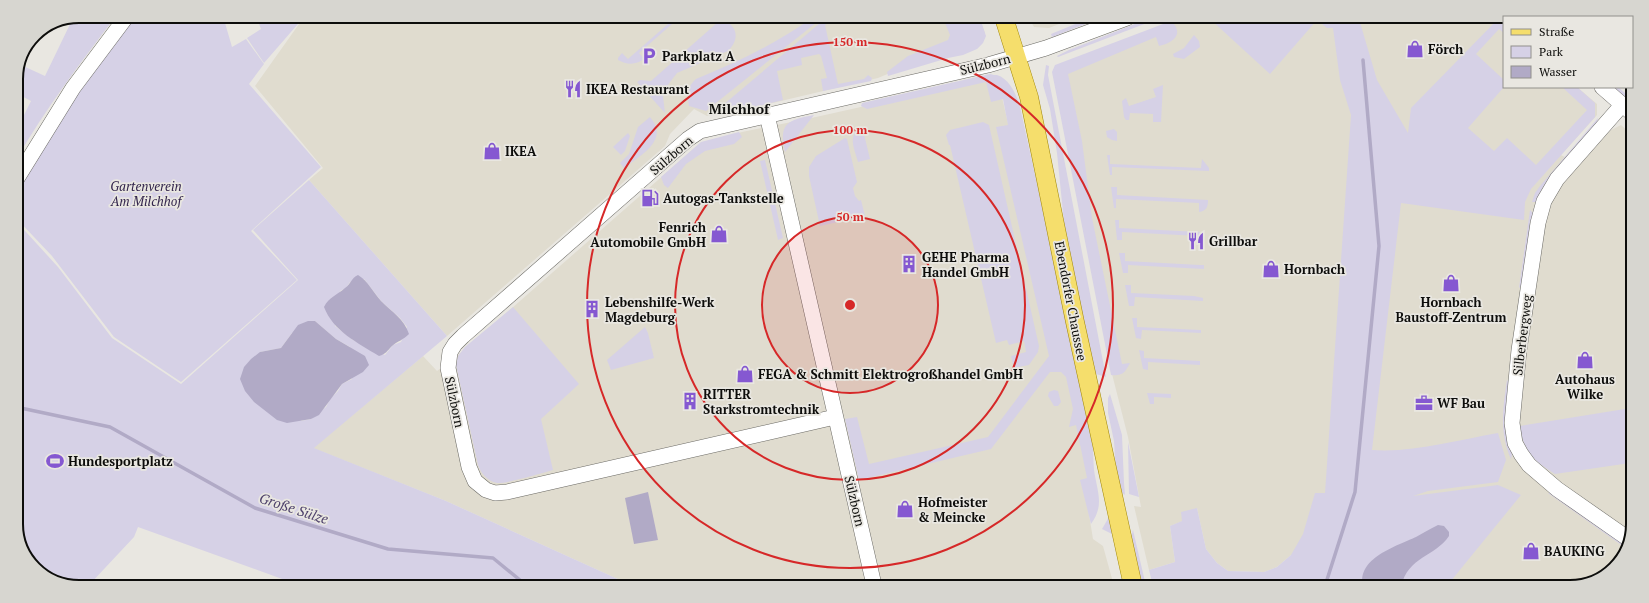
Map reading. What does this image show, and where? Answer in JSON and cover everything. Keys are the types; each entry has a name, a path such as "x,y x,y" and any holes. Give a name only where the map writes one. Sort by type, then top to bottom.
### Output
{"main road":[{"name":"Ebendorfer Chaussee","path":"1006,23 1030,98 1074,322 1132,580"}],"street":[{"path":"23,168 72,88 123,23"},
{"path":"1017,56 1046,48 1114,23"},
{"name":"Sülzborn","path":"835,417 507,492 495,493 489,492 482,487 472,474 448,375 448,362 450,352 455,344 688,139 700,131 988,65 1017,56"},
{"name":"Silberbergweg","path":"1603,88 1626,109"},
{"name":"Silberbergweg","path":"1625,536 1557,489 1529,465 1517,447 1513,436 1512,423 1520,343 1538,223 1544,201 1557,179 1626,111"},
{"name":"Sülzborn","path":"766,115 873,580"}],"shaded area":[{"path":"300,23 981,23 985,33 878,78 731,113 707,116 694,109 670,134 665,146 447,336 309,180 323,168 255,86"},
{"path":"1032,23 1062,23 1049,28 1034,27"},
{"path":"1170,23 1503,23 1503,88 1578,88 1597,104 1597,115 1561,155 1579,164 1611,130 1621,125 1626,130 1626,524 1625,535 1620,549 1607,566 1592,576 1578,580 1329,580 1291,555 1277,567 1264,572 1228,571 1217,563 1206,549 1197,508 1183,521 1170,526 1175,562 1149,570 1134,506 1141,507 1128,437 1112,374 1060,65"},
{"path":"986,79 998,80 1090,478 1087,502 1093,539 1103,546 1112,580 620,580 446,501 313,448 423,356 437,371 463,351 698,145 742,132"}],"green space":[{"path":"111,23 51,104 23,148 23,117 31,101 23,97 24,67 45,76 70,24"},
{"name":"Gartenverein Am Milchhof","path":"131,23 225,23 232,47 246,39 264,64 249,84 321,167 251,231 297,280 181,382 114,337 52,256 23,225 23,179 63,114"},
{"path":"259,23 299,23 264,63 247,38 261,29"},
{"path":"669,23 673,23 639,53 644,59 631,64 618,60 618,58 622,53 628,59"},
{"path":"717,23 729,23 733,27 736,36 735,41 728,51 677,73 667,86 663,96 665,113 637,82 640,80 651,81"},
{"path":"805,23 816,23 706,111 689,106 688,91 696,79 756,52"},
{"path":"820,23 828,23 825,25 838,84 864,79 868,75 872,78 871,81 823,91 821,79 827,78 821,56 819,54 801,58 802,65 777,71 783,100 710,116"},
{"path":"945,23 982,23 986,36 983,43 977,49 963,55 888,76 887,72 908,56 948,40 950,35"},
{"path":"1078,23 1088,23 1052,37 1051,34"},
{"path":"1137,23 1147,23 1058,57 1057,56"},
{"path":"1166,23 1173,23 1177,30 1176,37 1169,43 1159,46 1156,37 1068,74 1082,141 1092,218 1122,364 1130,363 1123,373 1118,375 1111,375 1052,72 1055,65"},
{"path":"1214,23 1314,23 1270,74"},
{"path":"1321,23 1360,23 1377,80 1408,133 1411,108 1494,23 1503,23 1503,32 1499,29 1476,54 1503,79 1503,88 1468,128 1494,151 1507,138 1536,165 1587,110 1563,88 1578,88 1595,103 1595,117 1531,189 1525,202 1524,220 1401,203 1372,450 1403,450 1419,448 1498,433 1506,460 1498,482 1428,491 1413,496 1498,485 1521,495 1452,580 1152,580 1149,570 1175,562 1170,526 1182,521 1181,512 1197,508 1206,549 1217,563 1228,571 1264,572 1277,567 1291,555 1303,534 1315,493 1325,493 1351,115 1340,80 1333,28 1327,28"},
{"path":"1194,35 1199,41 1200,47 1184,59 1174,57 1173,54 1184,48"},
{"path":"1046,65 1049,66 1048,75 1106,377 1096,374 1090,361 1067,252 1057,153 1050,109 1043,85"},
{"path":"990,74 997,75 1006,80 1015,93 1020,107 1092,432 1094,470 1099,504 1098,510 1091,524 1080,480 1087,478 1076,425 1069,427 1073,409 1066,377 1061,372 1050,372 991,449 859,480 845,419 857,417 869,464 988,437 1049,356 996,127 1008,125 1003,99 991,102 986,82 867,109 861,106 862,103"},
{"path":"1163,85 1161,122 1153,122 1153,114 1130,113 1129,120 1126,120 1124,117 1122,101 1126,98 1129,106 1156,97 1153,89"},
{"path":"1613,88 1619,88 1626,94 1626,99"},
{"path":"814,115 785,152 783,135 787,124 798,119"},
{"path":"650,117 655,125 657,133 655,140 645,152 624,168 620,163 629,154 638,127"},
{"path":"1598,118 1597,123 1546,183 1536,202 1532,202 1535,193 1540,186"},
{"path":"983,122 989,125 1039,346 1038,352 1029,365 1014,368 1011,356 1026,352 1024,341 1009,345 1007,340 996,343 950,145 946,135 950,130"},
{"path":"860,128 863,130 870,159 858,162 853,139 856,131"},
{"path":"1114,129 1117,132 1117,141 1107,137 1106,131"},
{"path":"739,132 742,137 734,144 705,151 686,164 668,188 664,185 661,177 701,142"},
{"path":"628,133 630,136 625,151 621,155 613,147"},
{"path":"845,138 847,139 857,182 853,188 855,196 859,201 861,200 865,216 820,226 809,176 809,167 816,156"},
{"path":"1107,155 1110,155 1110,164 1201,168 1202,159 1209,168 1209,171 1112,167 1112,175 1110,175"},
{"path":"765,160 783,238 778,240 760,161"},
{"path":"309,180 447,336 314,448 446,501 620,580 285,580 138,527 134,537 94,580 68,579 61,577 39,564 27,546 23,528 23,229 58,267 112,338 181,384 298,280 253,230","holes":["364,279 382,302 400,318 407,327 401,342 393,345 385,355 353,340 335,326 340,291 346,288 350,282","315,321 336,339 350,347 352,379 342,384 338,391 330,399 326,407 311,419 301,421 260,352 281,348 292,333"]},
{"path":"1111,187 1117,187 1117,195 1208,200 1208,204 1205,209 1199,212 1199,203 1116,199 1116,208 1114,208"},
{"path":"1530,210 1533,213 1523,284 1519,288"},
{"path":"1115,220 1119,220 1119,228 1200,232 1199,236 1122,232 1122,240 1117,240"},
{"path":"1119,253 1125,253 1125,261 1204,265 1204,269 1128,265 1128,273 1123,273"},
{"path":"1125,285 1131,285 1131,293 1194,296 1203,298 1203,301 1135,297 1134,306 1129,306"},
{"path":"513,307 579,384 541,419 553,470 516,480 497,483 485,476 478,465 456,365 458,356 465,347"},
{"path":"1132,318 1137,318 1137,327 1201,330 1201,333 1142,330 1141,339 1136,338"},
{"path":"645,327 648,333 654,358 611,370 607,360"},
{"path":"1139,350 1144,351 1144,358 1200,361 1200,365 1148,362 1148,370 1143,369"},
{"path":"1507,380 1510,384 1505,424 1507,438 1512,454 1511,459 1503,430 1503,410"},
{"path":"1054,390 1058,391 1061,402 1058,406 1054,406 1048,396 1049,392"},
{"path":"1147,393 1171,394 1171,398 1154,397 1154,404 1150,404"},
{"path":"1110,394 1122,435 1125,495 1120,491 1116,472 1114,441 1108,413 1108,398"},
{"path":"1626,409 1626,464 1555,474 1541,465 1531,455 1524,443 1520,426"},
{"path":"1128,442 1139,497 1129,494"},
{"path":"1548,493 1553,493 1623,542 1622,545"},
{"path":"1109,517 1112,534 1102,529"},
{"path":"1133,530 1145,580 1139,580 1130,540"}],"water":[{"path":"358,275 368,283 381,301 401,320 409,334 379,356 340,330 333,323 324,307 331,298 347,286"},
{"path":"308,321 315,321 336,339 365,356 369,365 363,372 342,384 319,415 311,419 287,423 277,420 254,402 245,391 240,379 244,367 251,359 260,352 281,348 298,325"},
{"path":"648,492 658,540 634,544 625,498"},
{"path":"1438,525 1444,526 1449,532 1449,536 1443,543 1409,569 1403,580 1362,580 1366,568 1380,554"}],"waterway":[{"path":"1327,580 1355,492 1379,246 1363,60"},
{"name":"Große Sülze","path":"23,408 110,427 255,508 388,549 493,558 520,580"}],"place":[{"name":"Förch","path":"1415,49"},
{"name":"Parkplatz A","path":"649,56"},
{"name":"IKEA Restaurant","path":"573,89"},
{"name":"IKEA","path":"492,151"},
{"name":"Autogas-Tankstelle","path":"650,198"},
{"name":"Fenrich Automobile GmbH","path":"719,234"},
{"name":"Grillbar","path":"1196,241"},
{"name":"GEHE Pharma Handel GmbH","path":"909,264"},
{"name":"Hornbach","path":"1271,269"},
{"name":"Hornbach Baustoff-Zentrum","path":"1451,283"},
{"name":"Lebenshilfe-Werk Magdeburg","path":"592,309"},
{"name":"Autohaus Wilke","path":"1585,360"},
{"name":"FEGA & Schmitt Elektrogroßhandel GmbH","path":"745,374"},
{"name":"RITTER Starkstromtechnik","path":"690,401"},
{"name":"WF Bau","path":"1424,403"},
{"name":"Hundesportplatz","path":"55,461"},
{"name":"Hofmeister & Meincke","path":"905,509"},
{"name":"BAUKING","path":"1531,551"}],"district":[{"name":"Milchhof","path":"739,108"}]}
